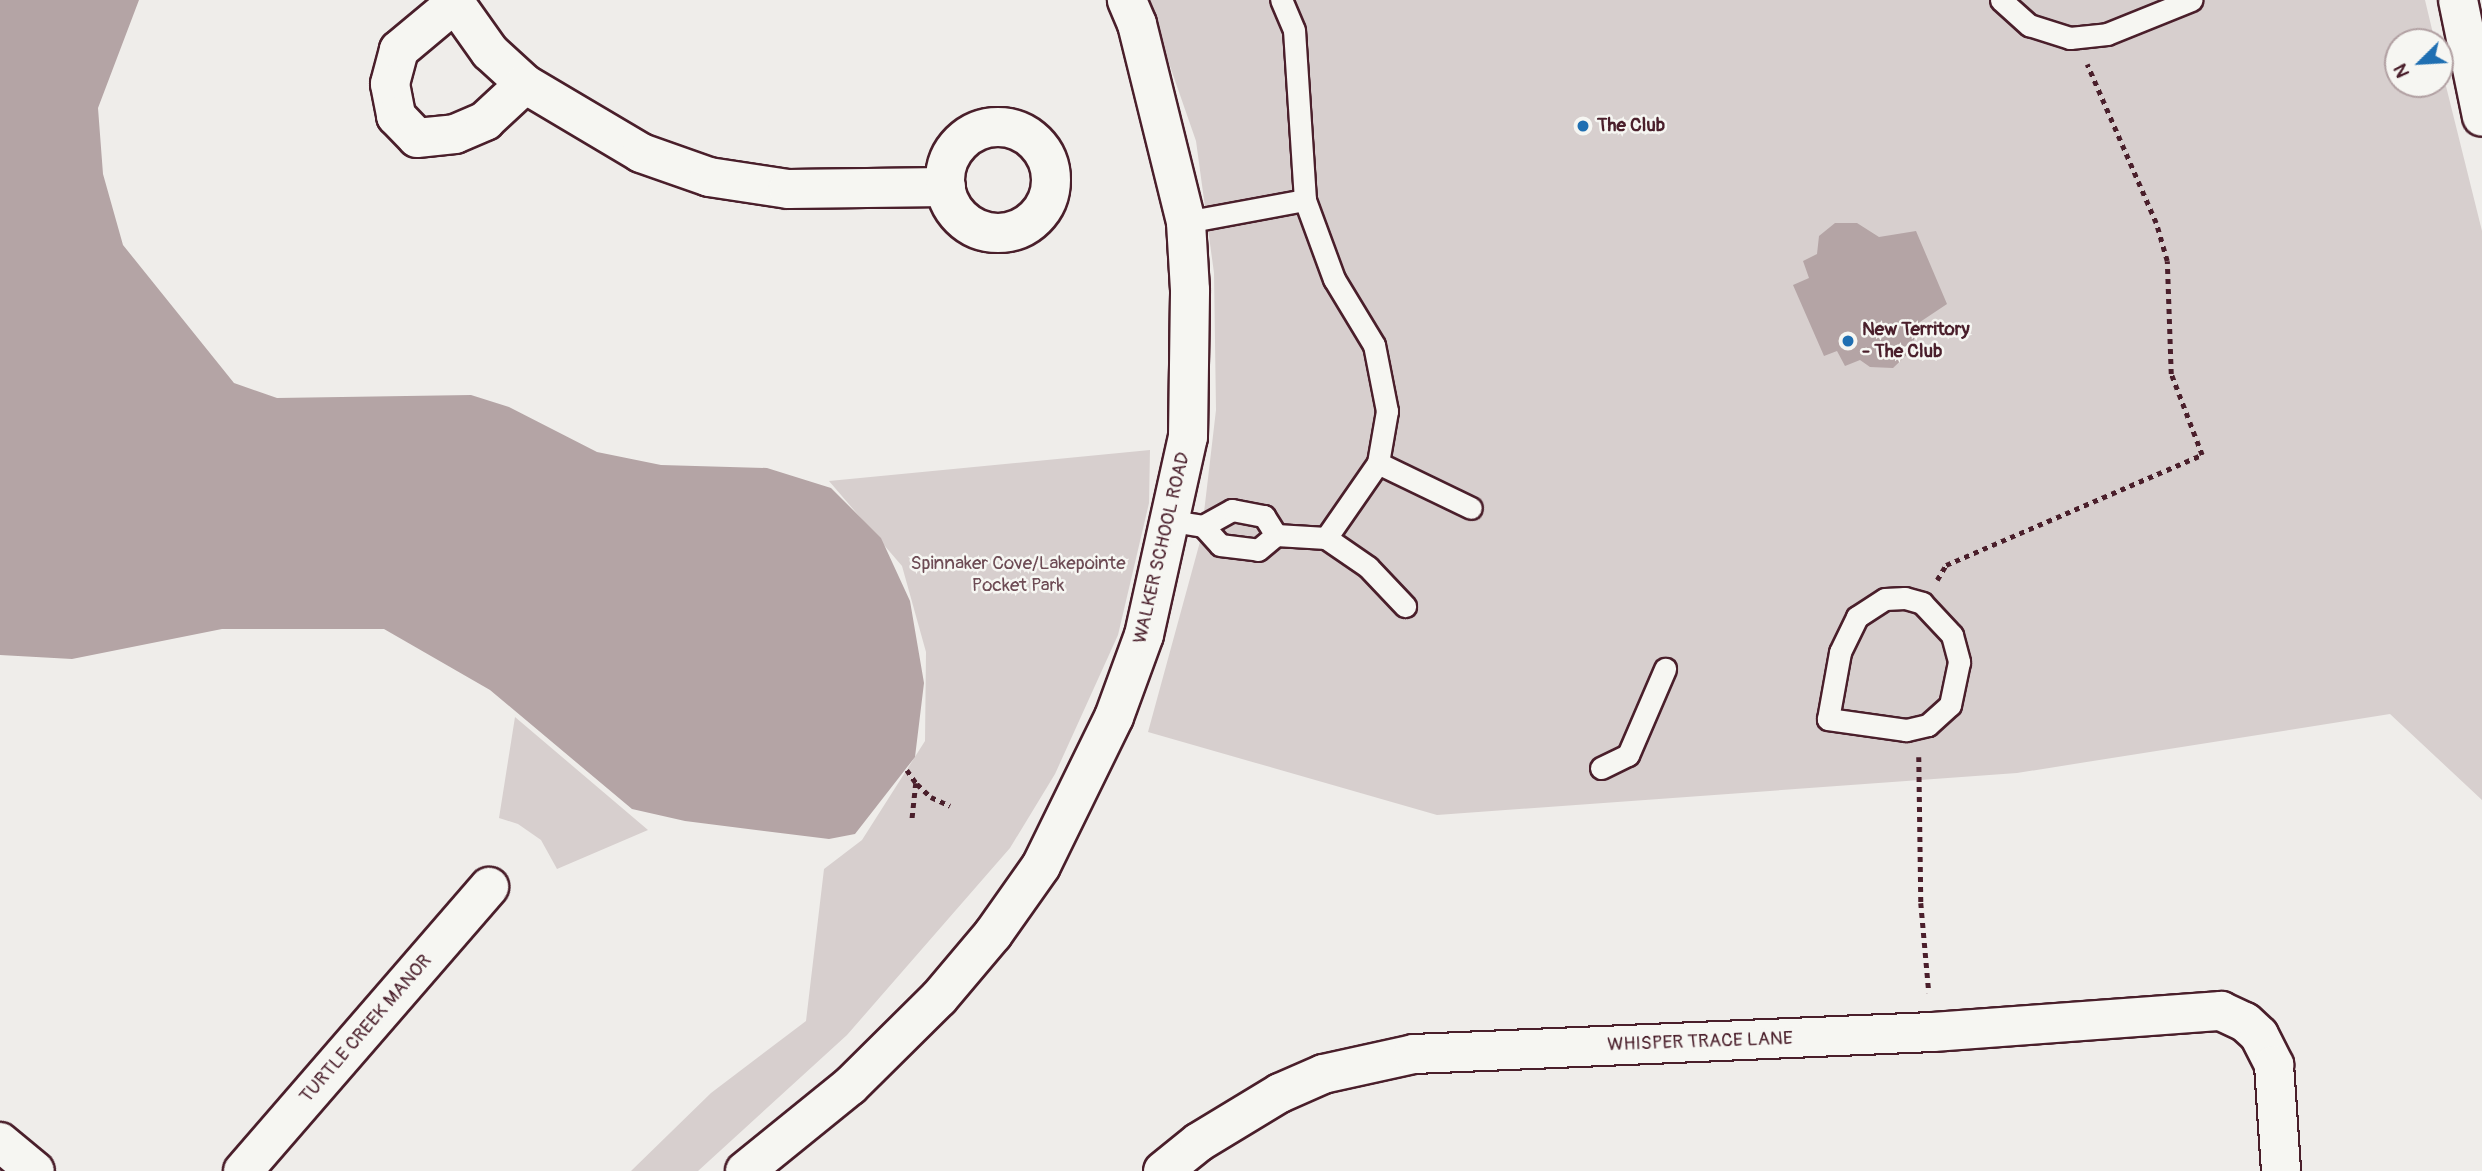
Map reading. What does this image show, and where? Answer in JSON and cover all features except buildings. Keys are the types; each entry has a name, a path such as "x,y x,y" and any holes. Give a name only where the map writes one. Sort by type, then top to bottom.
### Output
{"street":[{"name":"WALKER SCHOOL ROAD","path":"745,1171 849,1086 939,998 993,934 1041,866 1114,717 1187,524 1192,364 1186,222 1137,23 1127,0"},
{"path":"2458,0 2482,117"},
{"path":"525,84 485,121 454,134 417,138 396,116 390,84 400,50 454,2 489,52 525,84 641,153 709,177 788,188 946,187"},
{"name":"TURTLE CREEK MANOR","path":"243,1171 489,887"},
{"name":"WHISPER TRACE LANE","path":"1163,1171 1209,1135 1280,1093 1368,1061 1414,1054 1933,1032 2221,1011 2245,1022 2259,1035 2274,1065 2281,1171"},
{"path":"0,1142 35,1171"}],"lane":[{"path":"1281,0 1294,30 1305,200 1334,279 1374,345 1387,411 1378,463 1325,538"},
{"path":"2001,0 2029,25 2070,38 2107,34 2191,0"},
{"path":"1186,222 1305,200"},
{"path":"1378,463 1471,508"},
{"path":"1187,524 1232,510 1264,516 1276,535"},
{"path":"1187,524 1220,545 1258,550 1276,535 1325,538 1368,567 1405,606"},
{"path":"1905,598 1922,603 1952,635 1959,662 1950,705 1928,725 1915,729 1828,719 1840,652 1857,617 1885,600 1905,598"},
{"path":"1601,768 1628,755 1665,669"}],"path":[{"path":"1922,603 1946,565 2202,455 2171,374 2167,261 2157,223 2082,56"},
{"path":"1915,729 1921,771 1921,903 1933,1032"},
{"path":"907,770 931,797 950,806"},
{"path":"912,820 916,783"}],"green space":[{"name":"New Territory - The Club","path":"1147,0 2425,0 2432,28 2384,28 2384,98 2449,98 2482,231 2482,800 2390,714 2017,773 1437,815 1148,732 1201,538 1216,410 1214,273 1196,141"},
{"name":"Spinnaker Cove/Lakepointe Pocket Park","path":"1150,450 1149,503 1118,635 1055,774 1010,848 847,1035 698,1171 631,1171 711,1093 806,1021 824,869 862,840 925,741 926,652 902,566 829,481"},
{"path":"515,717 648,830 557,869 541,840 518,824 499,818"}],"shaded area":[{"path":"0,0 139,0 98,108 103,174 123,245 234,383 277,398 471,395 509,407 597,452 661,465 767,468 831,488 881,538 910,601 924,683 915,757 855,834 829,839 685,821 632,809 490,690 384,629 222,629 72,659 0,655"},
{"path":"1835,223 1857,223 1879,237 1916,231 1947,304 1917,324 1912,350 1893,368 1870,367 1860,360 1845,366 1837,351 1824,356 1793,285 1809,278 1803,261 1817,254 1819,236"}],"place":[{"name":"The Club","path":"1583,126"},
{"name":"New Territory - The Club","path":"1848,341"}]}
